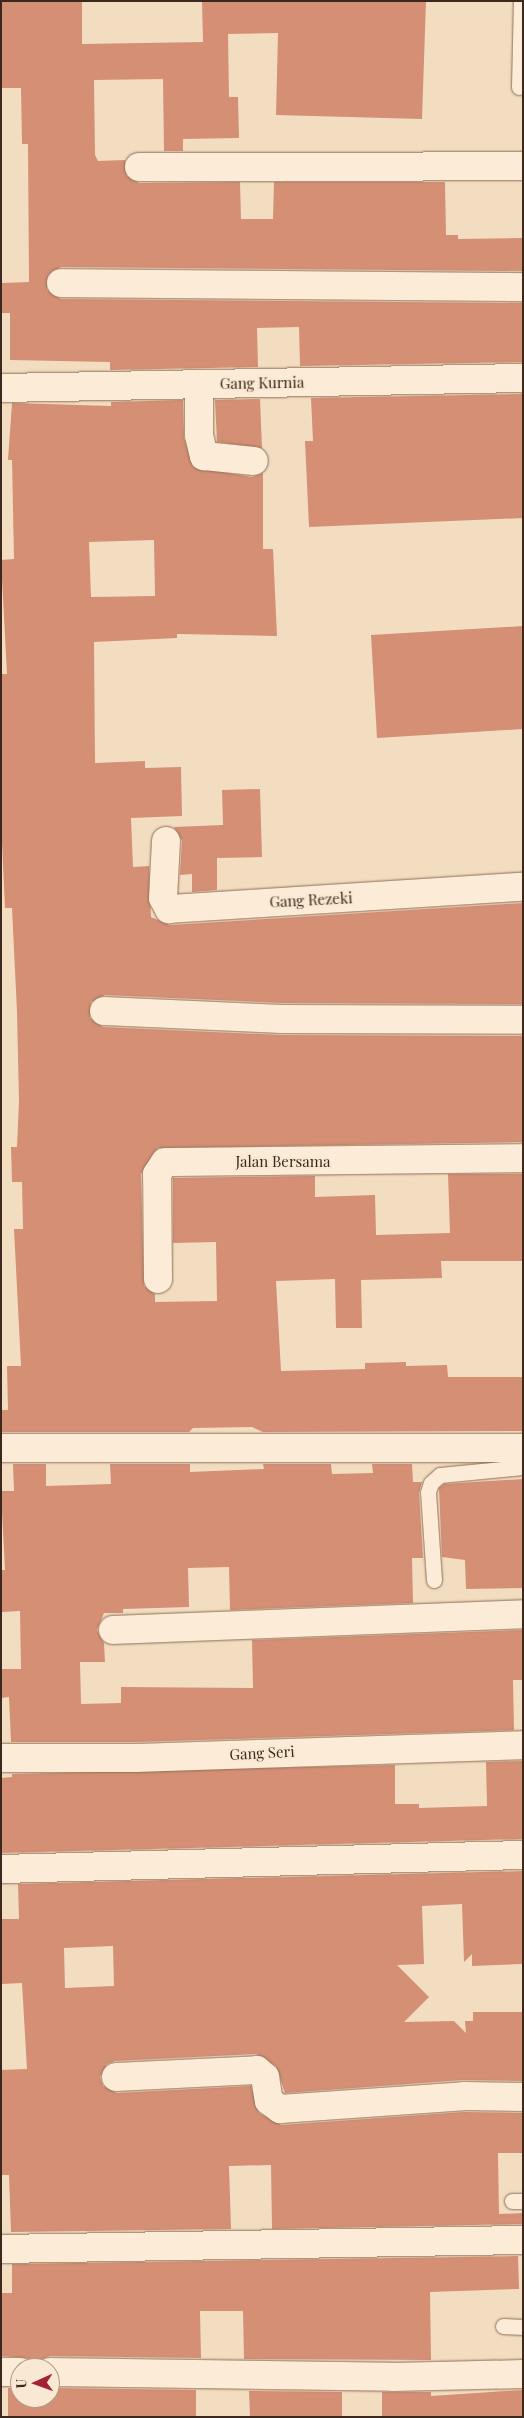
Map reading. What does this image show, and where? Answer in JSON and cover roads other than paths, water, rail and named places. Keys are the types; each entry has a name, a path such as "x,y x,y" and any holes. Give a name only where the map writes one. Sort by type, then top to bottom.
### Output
{"street":[{"path":"139,167 523,166"},
{"path":"61,283 523,287"},
{"name":"Gang Kurnia","path":"1,388 523,378"},
{"path":"198,384 199,435 204,456 254,461"},
{"name":"Gang Rezeki","path":"166,841 163,898 169,909 523,888"},
{"path":"104,1011 282,1019 523,1020"},
{"name":"Jalan Bersama","path":"158,1279 157,1174 165,1162 523,1158"},
{"path":"1,1448 523,1448"},
{"path":"113,1630 523,1614"},
{"name":"Gang Seri","path":"1,1758 136,1758 523,1745"},
{"path":"1,1869 523,1855"},
{"path":"116,2077 257,2070 265,2077 269,2101 280,2109 464,2096 523,2097"},
{"path":"1,2249 523,2240"},
{"path":"60,2372 393,2377 523,2374"}],"lane":[{"path":"519,87 521,1"},
{"path":"434,1580 428,1492 431,1483 440,1475 523,1467"},
{"path":"503,2326 523,2326"}]}
